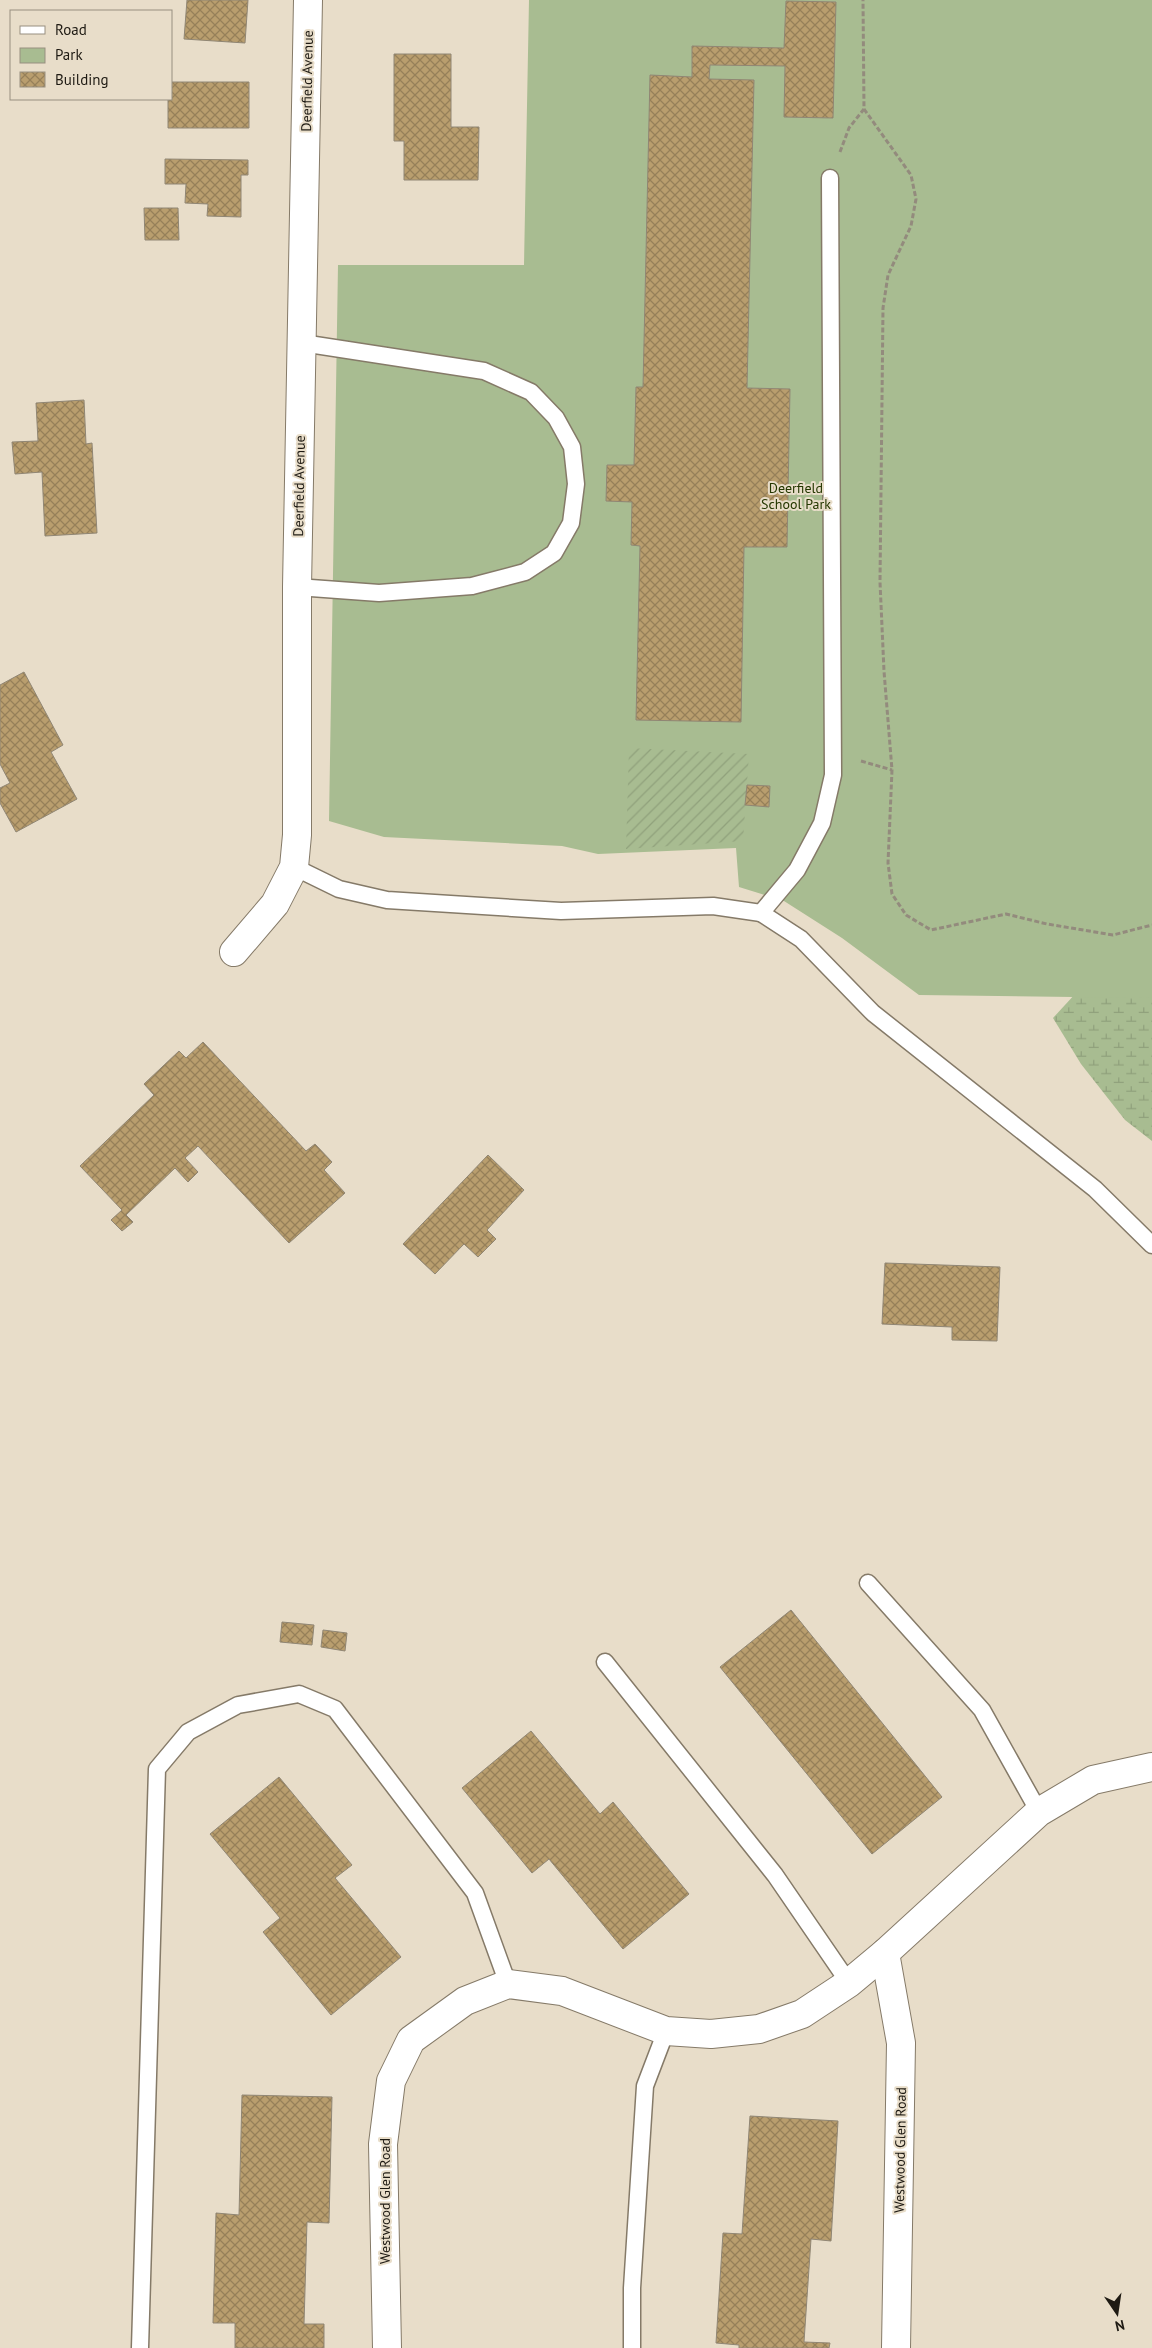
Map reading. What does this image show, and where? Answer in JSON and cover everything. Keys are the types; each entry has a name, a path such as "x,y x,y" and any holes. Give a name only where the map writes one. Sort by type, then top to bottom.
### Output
{"street":[{"name":"Deerfield Avenue","path":"234,952 275,904 294,866 297,835 296,587 308,0"},
{"name":"Westwood Glen Road","path":"387,2348 383,2144 391,2081 411,2040 465,2000 508,1984 562,1991 666,2031 711,2034 759,2029 802,2014 849,1982 885,1953 1039,1812 1093,1780 1152,1768"},
{"name":"Westwood Glen Road","path":"885,1953 901,2042 896,2348"}],"lane":[{"path":"761,913 797,870 822,823 833,775 830,178"},
{"path":"296,587 379,593 472,586 525,572 554,553 571,523 576,484 572,446 556,418 531,392 484,371 302,343"},
{"path":"294,866 339,889 387,900 561,911 713,906 761,913 801,939 873,1013 1095,1189 1152,1245"},
{"path":"868,1584 982,1710 1039,1812"},
{"path":"605,1662 775,1875 849,1982"},
{"path":"140,2348 157,1769 188,1732 238,1705 299,1694 335,1709 475,1893 508,1984"},
{"path":"632,2348 632,2288 645,2086 666,2031"}],"path":[{"path":"863,0 864,109 911,174 916,199 911,226 888,275 883,308 880,582 884,670 892,770 888,863 892,894 906,915 931,930 1006,914 1047,924 1113,934 1152,926"},
{"path":"830,178 849,128 864,109"}],"green space":[{"name":"Deerfield School Park","path":"529,0 1152,0 1152,998 919,995 842,938 784,901 739,887 736,848 598,854 562,846 384,837 329,821 338,265 524,265"},
{"path":"629,748 749,754 743,841 626,849"},
{"path":"1076,993 1152,995 1152,1141 1125,1120 1081,1064 1053,1018"}],"building":[{"path":"187,0 248,0 245,43 184,39"},
{"path":"786,1 836,2 833,118 784,117 785,66 710,65 709,79 754,80 747,388 790,389 787,547 744,547 741,722 636,720 640,546 631,545 632,502 606,501 607,465 634,465 636,387 643,387 650,75 692,77 692,46 784,48"},
{"path":"394,54 451,54 451,127 479,127 478,180 404,180 404,141 394,141"},
{"path":"172,82 249,82 249,128 168,128 168,100 172,100"},
{"path":"165,159 248,160 248,175 241,175 241,217 207,216 208,204 185,203 186,184 165,184"},
{"path":"144,208 178,208 179,240 145,240"},
{"path":"84,400 86,444 92,443 97,533 45,536 42,472 15,474 12,442 38,441 36,403"},
{"path":"24,672 63,745 51,752 77,799 16,832 0,803 0,788 10,783 0,764 0,685"},
{"path":"747,785 770,786 769,807 745,805"},
{"path":"203,1042 306,1151 315,1144 332,1162 324,1170 345,1193 289,1243 198,1146 185,1158 198,1172 188,1182 175,1168 126,1215 133,1222 122,1231 111,1220 122,1210 80,1166 154,1095 144,1084 179,1051 186,1058"},
{"path":"488,1155 524,1190 487,1230 496,1239 478,1257 464,1244 435,1274 403,1244"},
{"path":"885,1263 1000,1267 997,1341 952,1340 952,1327 882,1324"},
{"path":"791,1610 942,1797 872,1854 720,1667"},
{"path":"282,1622 314,1625 312,1645 280,1642"},
{"path":"323,1630 347,1633 345,1651 321,1647"},
{"path":"531,1731 600,1814 613,1802 689,1894 623,1949 549,1859 532,1873 462,1788"},
{"path":"279,1777 352,1865 335,1878 401,1957 331,2015 263,1932 280,1918 210,1834"},
{"path":"242,2095 332,2097 329,2223 307,2222 304,2324 324,2324 324,2348 235,2348 235,2323 213,2323 216,2213 239,2215"},
{"path":"750,2116 838,2121 831,2241 811,2239 804,2342 830,2343 829,2348 739,2348 739,2345 716,2343 723,2233 742,2234"}]}
